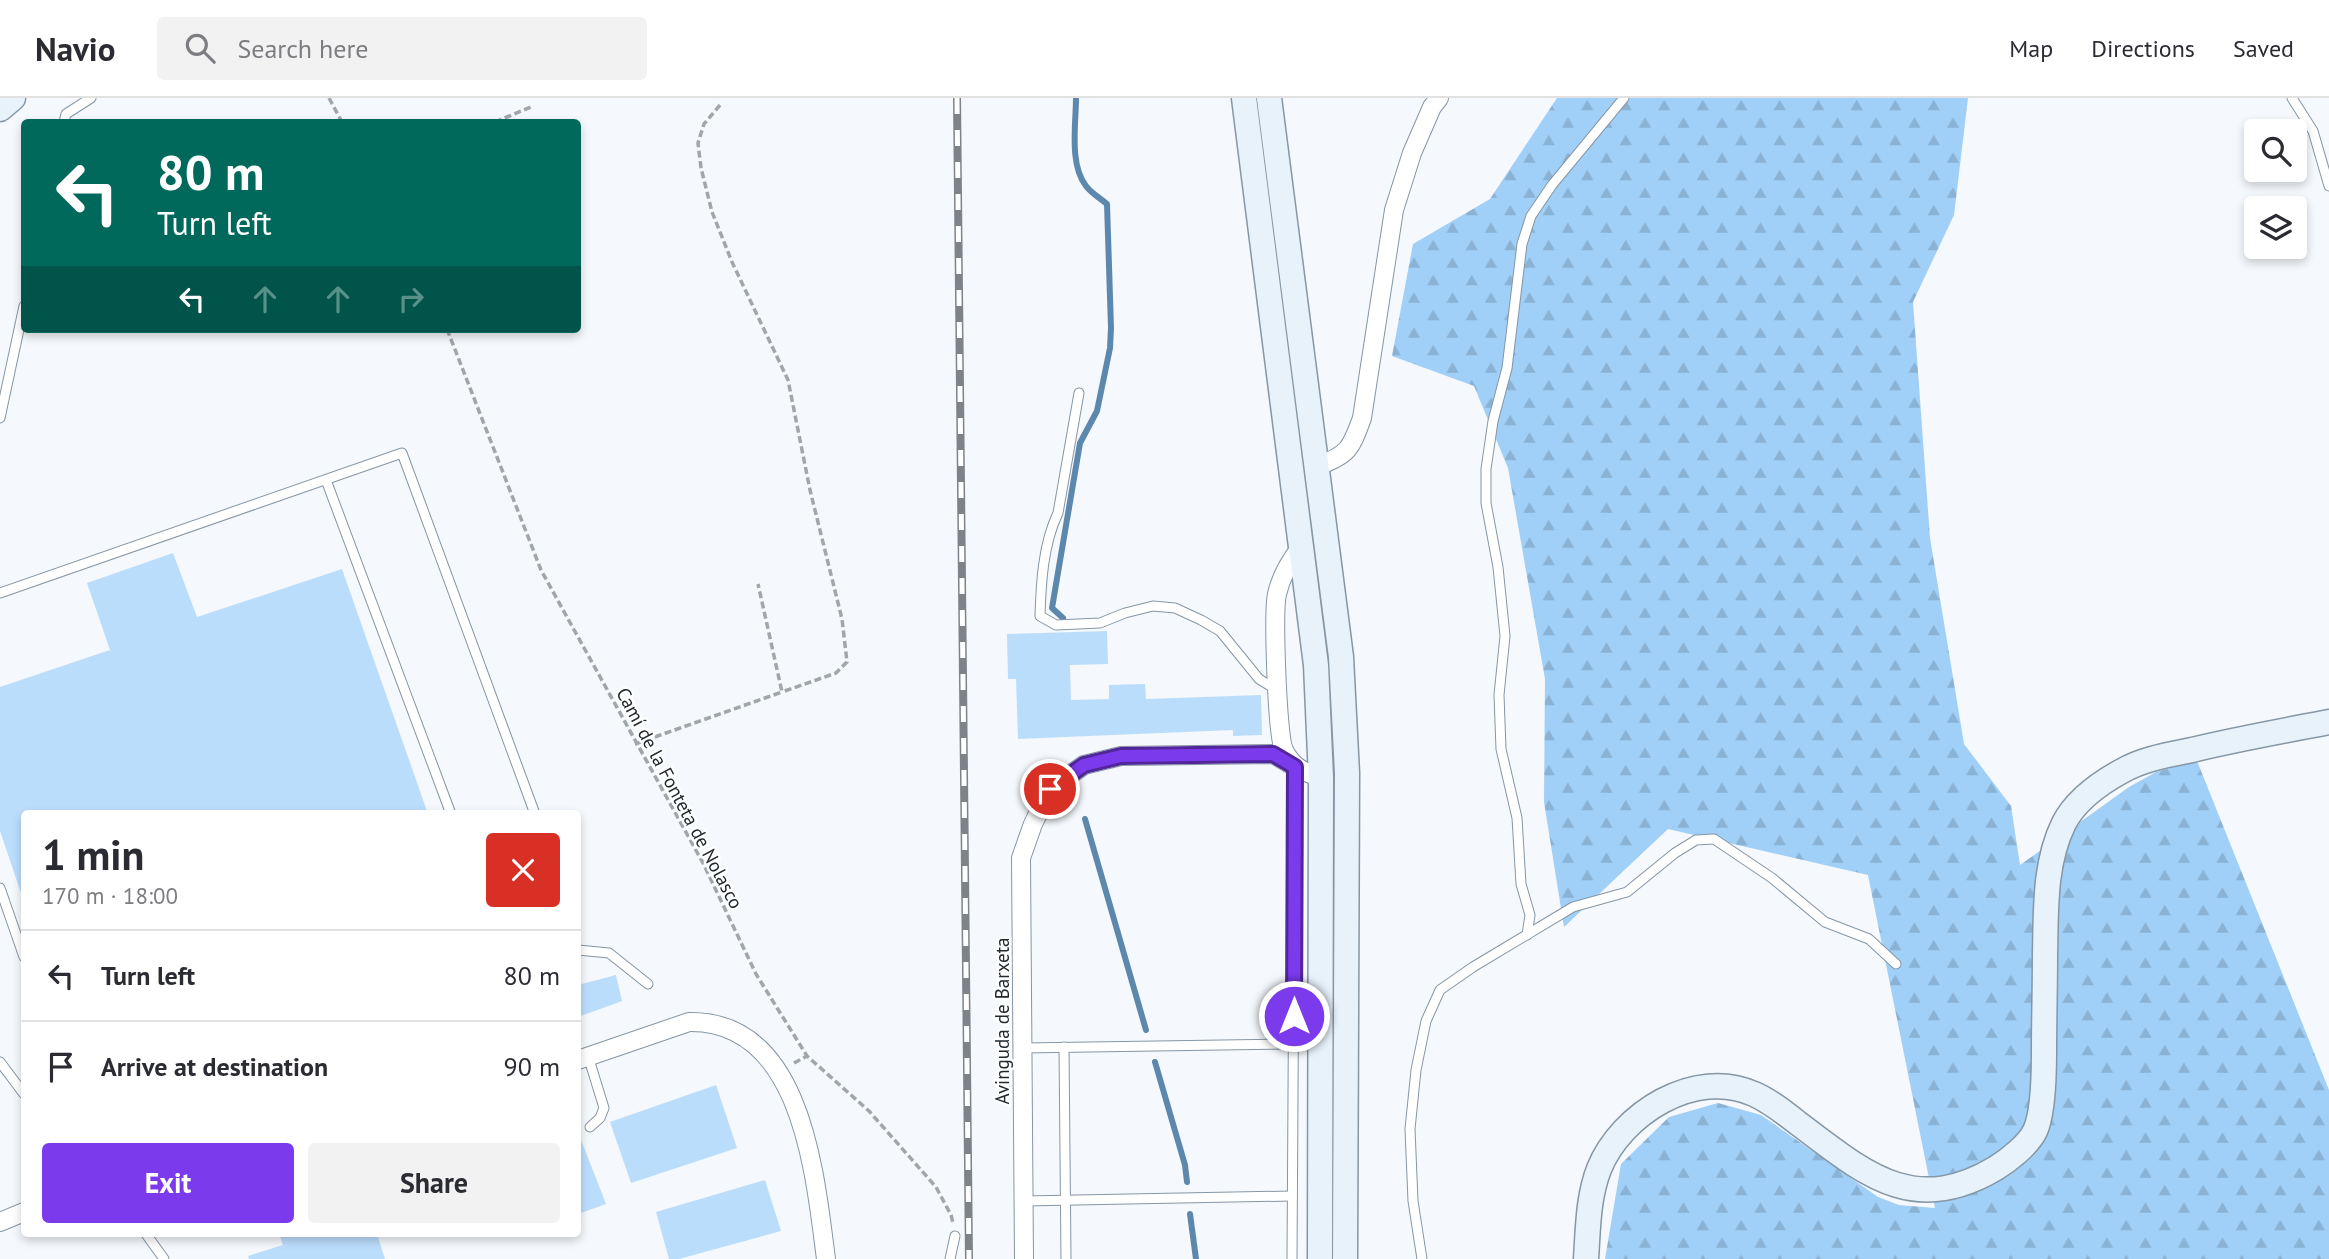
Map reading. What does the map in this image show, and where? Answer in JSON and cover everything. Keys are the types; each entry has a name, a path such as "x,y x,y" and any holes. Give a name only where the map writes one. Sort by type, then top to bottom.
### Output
{"main road":[{"path":"0,109 13,98"},
{"path":"1244,98 1316,665 1321,778 1320,1259"},
{"path":"1269,98 1341,657 1348,773 1345,1259"},
{"path":"1586,1259 1595,1184 1600,1167 1619,1136 1645,1111 1677,1094 1694,1089 1712,1086 1752,1093 1773,1105 1869,1175 1907,1188 1954,1185 1998,1167 2014,1155 2035,1130 2043,1069 2046,911 2054,849 2065,821 2081,800 2125,769 2168,755 2329,722"}],"street":[{"path":"1317,466 1332,461 1351,447 1362,418 1394,210 1412,153 1438,98"},
{"path":"1301,547 1287,564 1276,596 1275,644 1282,748 1295,767 1321,778"},
{"name":"Avinguda de Barxeta","path":"1024,1259 1021,858 1032,824 1050,789 1084,765 1121,756 1273,754 1295,767"},
{"path":"583,1058 689,1022 724,1026 759,1050 790,1090 798,1112 812,1171 826,1259"},
{"path":"0,1222 21,1213"}],"lane":[{"path":"65,119 66,114 91,98"},
{"path":"1527,935 1530,915 1521,884 1517,818 1501,749 1499,695 1506,636 1498,567 1486,503 1486,469 1493,421 1507,368 1522,244 1531,216 1552,185 1624,98"},
{"path":"2292,98 2314,131 2329,186"},
{"path":"0,418 21,320"},
{"path":"1079,393 1058,513 1051,528 1040,589 1040,616 1056,625 1100,623 1153,606 1175,608 1220,631 1259,679 1278,691"},
{"path":"0,593 401,453 534,810"},
{"path":"326,480 450,810"},
{"path":"1292,1259 1295,767"},
{"path":"1422,1259 1413,1201 1410,1129 1416,1070 1426,1021 1440,990 1527,935 1573,907 1626,892 1696,840 1714,839 1772,878 1825,922 1869,939 1896,964"},
{"path":"0,888 21,948"},
{"path":"581,950 609,953 648,984"},
{"path":"1023,1048 1294,1044"},
{"path":"1064,1047 1066,1259"},
{"path":"583,1058 604,1108 600,1118 590,1127"},
{"path":"0,1062 21,1090"},
{"path":"1024,1200 1292,1196"},
{"path":"950,1259 955,1236"},
{"path":"148,1237 164,1259"}],"path":[{"path":"329,98 340,119"},
{"path":"635,744 836,673 847,662 842,619 810,490 788,380 732,262 712,212 701,168 698,143 704,124 720,105"},
{"path":"502,119 531,107"},
{"name":"Camí de la Fonteta de Nolasco","path":"449,333 541,570 703,863 756,974 807,1056 869,1111 936,1187 951,1214 955,1236"},
{"path":"758,584 782,692"}],"green space":[{"path":"1557,98 1968,98 1954,215 1913,302 1930,538 1964,744 2011,806 2020,865 2129,787 2156,772 2197,761 2329,1090 2329,1259 1605,1259 1621,1164 1669,1117 1718,1103 1761,1115 1878,1197 1899,1205 1935,1208 1868,875 1668,829 1564,927 1544,802 1545,679 1508,468 1474,386 1392,356 1413,244 1490,199"}],"building":[{"path":"173,553 197,617 342,569 427,810 21,810 21,893 0,831 0,687 110,650 87,583"},
{"path":"1107,631 1108,664 1070,665 1071,700 1109,699 1109,685 1145,684 1146,699 1261,695 1262,735 1233,736 1233,730 1018,739 1016,679 1008,679 1007,634"},
{"path":"616,975 622,1001 581,1016 581,984"},
{"path":"716,1085 737,1148 631,1183 610,1122"},
{"path":"581,1140 606,1204 581,1213"},
{"path":"765,1180 781,1231 679,1259 669,1259 656,1212"},
{"path":"280,1237 378,1237 385,1259 249,1259 248,1256 283,1245"}],"waterway":[{"path":"1063,618 1052,608 1080,443 1097,411 1110,348 1111,328 1107,204 1086,186 1077,167 1076,98"},
{"path":"1085,819 1146,1030"},
{"path":"1155,1062 1185,1165 1187,1182"},
{"path":"1190,1214 1196,1259"}],"railway":[{"path":"957,98 969,1259"}],"route":[{"path":"1050,789 1084,765 1121,756 1273,754 1295,767 1294,1016"}]}
